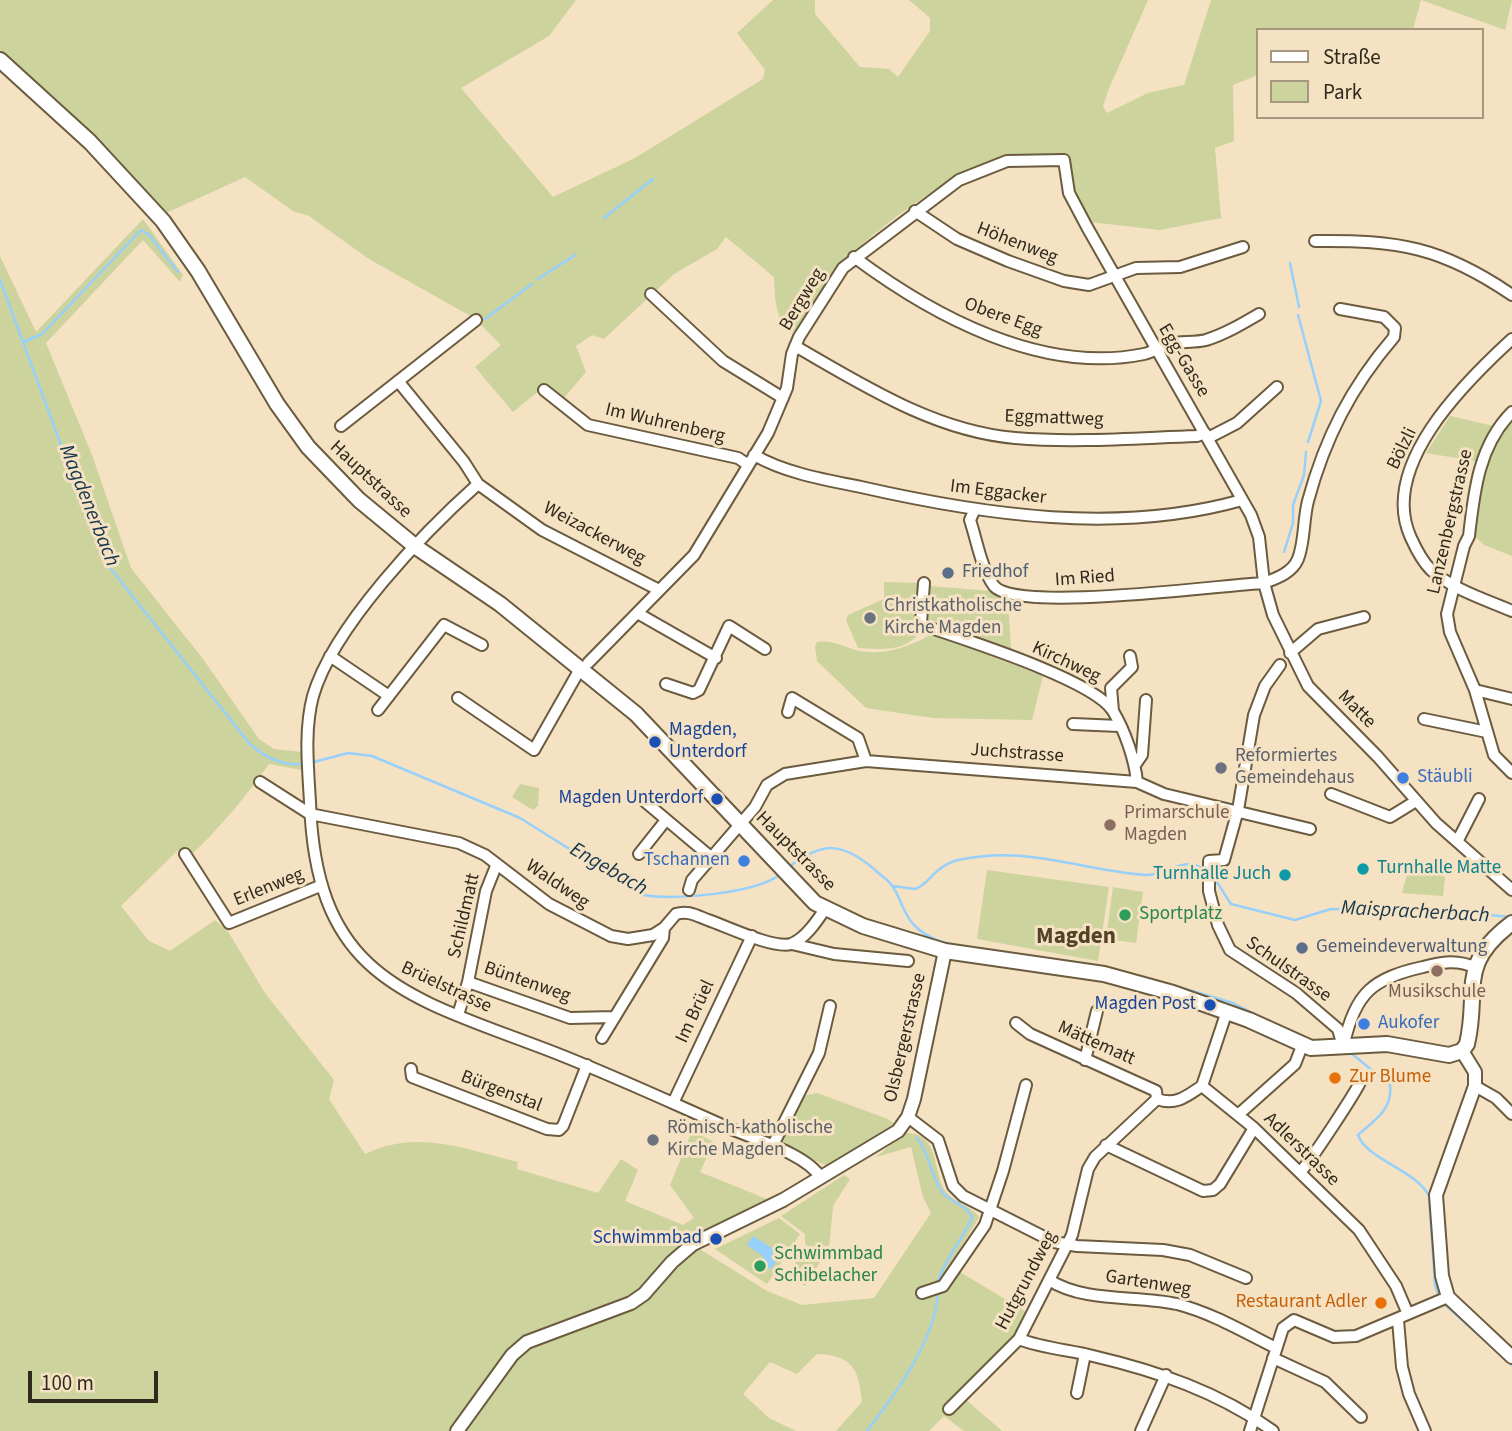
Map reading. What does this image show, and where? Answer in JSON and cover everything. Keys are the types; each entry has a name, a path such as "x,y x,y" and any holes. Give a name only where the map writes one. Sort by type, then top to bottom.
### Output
{"main road":[{"name":"Hauptstrasse","path":"0,61 90,142 163,221 198,271 258,373 307,447 359,500 416,547 465,578 584,666 651,728 783,872 825,909 863,926 945,951 1104,974 1227,1011 1302,1046 1322,1049 1387,1044 1449,1055 1462,1051"},
{"path":"1462,1051 1468,1038 1471,989 1476,968 1485,949 1512,923"}],"street":[{"name":"Bergweg","path":"458,698 534,750 584,666 639,614 694,555 751,459 783,398 795,345 832,282 854,257 959,180 990,165 1007,161 1064,160"},
{"name":"Egg-Gasse","path":"1064,160 1069,193 1242,500 1259,537 1264,583"},
{"name":"Höhenweg","path":"915,211 957,239 1065,281 1089,285 1136,268 1180,267 1243,247"},
{"path":"1315,241 1371,240 1430,251 1464,265 1512,295"},
{"name":"Obere Egg","path":"854,257 886,281 941,313 1053,355 1099,357 1146,354 1169,344 1205,340 1259,314"},
{"path":"651,294 723,362 783,398"},
{"path":"1264,583 1285,575 1297,561 1306,506 1321,454 1356,385 1394,337 1395,328 1384,317 1340,309"},
{"path":"341,426 476,320"},
{"name":"Bölzli","path":"1512,340 1462,387 1441,415 1406,480 1402,499 1407,530 1429,568 1453,586 1512,611"},
{"name":"Eggmattweg","path":"795,345 883,397 940,421 1014,438 1206,435"},
{"name":"Weizackerweg","path":"398,381 464,462 478,484 550,534 659,590"},
{"path":"1206,435 1237,422 1277,387"},
{"name":"Im Wuhrenberg","path":"544,390 587,425 751,459"},
{"name":"Lanzenbergstrasse","path":"1512,412 1496,428 1483,455 1469,536 1447,614 1450,632 1475,690 1494,755 1512,773"},
{"name":"Im Eggacker","path":"751,459 830,480 975,509 1029,516 1112,518 1182,512 1242,500"},
{"path":"416,547 444,514 478,484"},
{"name":"Im Ried","path":"975,509 970,520 986,570 995,587 1011,596 1052,600 1264,583"},
{"name":"Brüelstrasse","path":"416,547 348,626 330,656 313,698 308,753 310,814 320,886 339,925 373,970 394,986 457,1015 587,1065 772,1147 807,1163 821,1178"},
{"name":"Kirchweg","path":"924,583 920,622 925,626 1084,688 1113,711"},
{"name":"Matte","path":"1264,583 1273,615 1308,686 1378,757 1436,823 1512,890"},
{"path":"639,614 716,659"},
{"path":"1290,653 1318,629 1364,617"},
{"path":"378,710 444,625 482,645"},
{"path":"667,684 697,692 716,659 729,626 765,649"},
{"path":"330,656 389,696"},
{"name":"Kirchweg","path":"1130,656 1132,667 1111,688 1113,711 1135,765 1137,782"},
{"path":"1238,810 1254,715 1265,686 1280,665"},
{"path":"1475,690 1512,699"},
{"path":"788,712 792,698 858,738 866,761"},
{"name":"Kirchweg","path":"1135,765 1142,755 1146,700"},
{"path":"1424,719 1487,732"},
{"path":"1073,724 1119,726"},
{"name":"Juchstrasse","path":"690,890 692,880 755,807 767,785 776,778 866,761 1137,782 1164,794 1310,829"},
{"name":"Waldweg","path":"260,782 310,814 459,843 485,855 549,904 611,936 638,939 664,928 677,914 689,912 781,944 834,954 908,961"},
{"path":"1331,794 1390,817 1416,801"},
{"path":"1458,840 1479,799"},
{"path":"643,800 712,858"},
{"name":"Schulstrasse","path":"1238,810 1224,860 1209,861 1208,875 1218,925 1230,950 1296,993 1338,1028 1343,1046"},
{"path":"639,854 666,820"},
{"name":"Erlenweg","path":"185,854 229,923 320,886"},
{"name":"Schildmatt","path":"457,1015 468,982 486,891 496,866"},
{"path":"792,944 811,928 825,909"},
{"path":"602,1038 663,938 664,928"},
{"name":"Im Brüel","path":"673,1103 752,936"},
{"path":"1217,953 1230,950"},
{"name":"Olsbergerstrasse","path":"457,1431 512,1355 527,1342 631,1303 644,1294 672,1262 693,1244 783,1200 889,1136 908,1117 945,951"},
{"path":"1343,1046 1348,1023 1361,997 1378,980 1435,964 1464,962 1476,968"},
{"name":"Büntenweg","path":"468,982 570,1018 615,1017"},
{"path":"772,1147 819,1053 830,1006"},
{"path":"1085,1060 1097,1011"},
{"path":"1157,1098 1165,1101 1183,1100 1202,1086 1227,1011"},
{"name":"Mättematt","path":"1016,1023 1030,1034 1156,1091 1157,1098"},
{"path":"1239,1114 1295,1064 1302,1046"},
{"path":"1462,1051 1475,1072 1475,1086 1436,1195 1443,1300 1512,1357"},
{"name":"Bürgenstal","path":"411,1069 412,1077 547,1129 559,1129 563,1126 587,1065"},
{"path":"1300,1172 1342,1107 1360,1086 1362,1078"},
{"path":"933,1290 969,1251 991,1211 1026,1085"},
{"name":"Adlerstrasse","path":"1202,1086 1239,1114 1359,1230 1396,1286 1403,1317 1402,1367 1409,1394 1425,1431"},
{"path":"1475,1086 1496,1098 1512,1114"},
{"name":"Hutgrundweg","path":"949,1409 1019,1339 1072,1235 1088,1169 1106,1145 1157,1098"},
{"path":"908,1117 937,1140 953,1186 963,1196 1054,1242 1163,1250 1190,1255 1246,1278"},
{"path":"1106,1145 1203,1191 1213,1190 1220,1184 1254,1128"},
{"name":"Gartenweg","path":"1049,1280 1089,1292 1175,1304 1204,1312 1325,1382 1361,1417"},
{"path":"1250,1431 1283,1328 1294,1320 1334,1337 1356,1336 1443,1300"},
{"path":"1019,1339 1085,1354 1195,1386 1255,1418 1273,1431"},
{"path":"1077,1393 1085,1354"},
{"path":"1141,1431 1166,1376"}],"green space":[{"path":"0,0 576,0 549,36 461,88 553,197 635,158 763,79 765,70 737,33 773,0 815,0 815,14 860,67 889,69 898,77 930,31 930,18 909,0 1148,0 1108,91 1103,106 1107,113 1148,93 1184,85 1211,0 1421,0 1414,28 1256,28 1256,76 1233,85 1234,141 1215,148 1221,218 1160,230 1090,222 1076,204 1068,162 1018,158 989,162 931,192 871,237 834,273 795,331 791,333 786,328 779,315 774,277 726,237 717,249 674,274 604,339 592,335 576,346 586,372 563,399 545,386 513,412 475,367 501,345 474,318 369,259 309,216 293,211 245,177 166,213 44,91 0,56"},
{"path":"1421,0 1512,0 1505,30"},
{"path":"143,219 183,275 180,282 143,240 46,343 92,455 131,568 203,659 259,739 274,749 302,752 302,770 269,764 232,811 191,855 177,851 121,906 149,941 170,951 215,920 229,933 265,993 334,1080 329,1099 365,1154 404,1143 422,1142 460,1147 518,1162 517,1169 598,1193 621,1159 638,1170 625,1201 683,1225 694,1218 670,1185 692,1131 714,1142 700,1172 774,1202 712,1230 624,1301 528,1335 452,1431 0,1431 0,256 36,332"},
{"path":"1450,416 1502,428 1512,419 1512,556 1484,545 1473,534 1486,463 1426,453"},
{"path":"884,582 919,583 916,637 896,647 858,648 846,620 848,615 884,599"},
{"path":"929,586 991,591 1008,602 1011,649 926,618"},
{"path":"934,633 1043,676 1032,720 933,718 866,708 817,661 817,642 834,643 860,651 880,652 908,645"},
{"path":"520,784 539,788 538,806 533,810 512,797"},
{"path":"1411,860 1445,877 1443,896 1402,893"},
{"path":"987,870 1109,887 1098,961 977,939"},
{"name":"Sportplatz","path":"1113,887 1143,892 1136,943 1106,939"},
{"path":"817,1093 888,1119 896,1125 829,1167 786,1147 781,1141 803,1096"},
{"path":"905,1133 925,1140 934,1156 947,1193 979,1217 950,1266 1028,1313 1013,1339 963,1397 1002,1431 964,1431 944,1416 929,1431 836,1431 862,1402 859,1381 846,1361 817,1354 797,1374 770,1362 743,1394 769,1418 796,1431 462,1431 514,1360 532,1344 636,1306 698,1248 767,1291 802,1305 874,1298 931,1213 923,1197 911,1147 876,1157"},
{"path":"844,1175 850,1179 833,1206 828,1260 805,1244 805,1234 781,1216"},
{"name":"Schwimmbad Schibelacher","path":"779,1218 800,1234 767,1284 715,1249"},
{"path":"805,1248 822,1259 805,1286 788,1275"}],"water":[{"path":"753,1236 781,1254 772,1268 767,1269 762,1265 763,1256 747,1245"}],"waterway":[{"path":"604,218 653,179"},
{"path":"24,342 42,334 141,230 150,236 178,272"},
{"path":"538,279 575,255"},
{"path":"1290,263 1299,307"},
{"name":"Magdenerbach","path":"0,280 91,526 111,569 249,743 274,760 303,764"},
{"path":"485,319 532,284"},
{"path":"1298,315 1321,401 1308,442"},
{"path":"1284,552 1293,523 1293,505 1304,475 1306,452"},
{"name":"Engebach","path":"310,763 348,753 372,756 520,818 643,895 674,897 734,891 769,881 781,874"},
{"name":"Engebach","path":"789,867 822,849 832,848 852,854 889,882 908,917 919,930 936,940 962,947"},
{"name":"Maispracherbach","path":"893,886 915,889 943,866 958,860 984,856 1031,857 1145,875 1190,864 1205,870"},
{"name":"Maispracherbach","path":"1213,876 1231,904 1295,920 1331,909 1462,912 1509,917"},
{"path":"1007,953 1097,966"},
{"path":"1175,986 1233,1003 1266,1020"},
{"path":"1351,1053 1390,1085 1386,1107 1358,1135 1371,1151 1414,1179 1429,1196 1435,1285 1439,1296"},
{"path":"917,1138 943,1193 967,1210 972,1217 943,1270 938,1285"},
{"path":"867,1431 890,1400 922,1347 930,1329 938,1292"},
{"path":"1442,1302 1512,1365"}],"place":[{"name":"Friedhof","path":"948,573"},
{"name":"Christkatholische Kirche Magden","path":"870,618"},
{"name":"Magden, Unterdorf","path":"655,742"},
{"name":"Reformiertes Gemeindehaus","path":"1221,768"},
{"name":"Stäubli","path":"1403,778"},
{"name":"Magden Unterdorf","path":"717,799"},
{"name":"Primarschule Magden","path":"1110,825"},
{"name":"Tschannen","path":"744,861"},
{"name":"Turnhalle Matte","path":"1363,869"},
{"name":"Turnhalle Juch","path":"1285,875"},
{"name":"Sportplatz","path":"1125,915"},
{"name":"Gemeindeverwaltung","path":"1302,948"},
{"name":"Musikschule","path":"1437,971"},
{"name":"Magden Post","path":"1210,1005"},
{"name":"Aukofer","path":"1364,1024"},
{"name":"Zur Blume","path":"1335,1078"},
{"name":"Römisch-katholische Kirche Magden","path":"653,1140"},
{"name":"Schwimmbad","path":"716,1239"},
{"name":"Schwimmbad Schibelacher","path":"760,1266"},
{"name":"Restaurant Adler","path":"1381,1303"}],"district":[{"name":"Magden","path":"1076,938"}]}
